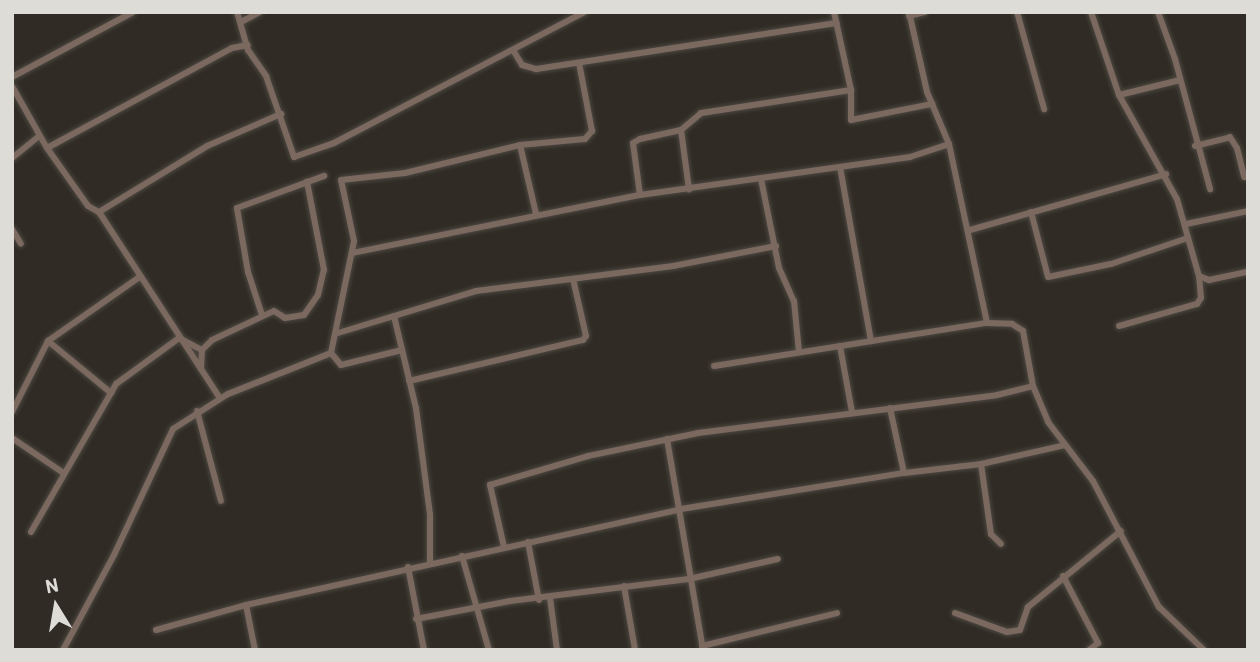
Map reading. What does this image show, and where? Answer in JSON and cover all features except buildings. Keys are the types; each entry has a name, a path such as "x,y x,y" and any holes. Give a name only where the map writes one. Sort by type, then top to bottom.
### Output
{"street":[{"path":"12,77 133,12"},
{"path":"237,12 248,45 281,114 294,157 334,143 513,50 572,15 585,12"},
{"path":"241,22 260,12"},
{"path":"834,12 851,90 848,117 857,121 932,104"},
{"path":"925,12 909,14 932,104 949,144 970,230 987,323"},
{"path":"1017,12 1044,109"},
{"path":"1091,12 1119,95 1166,174 1186,224 1199,276 1201,298 1197,304 1119,327"},
{"path":"1158,12 1180,80 1195,146 1210,189"},
{"path":"513,50 522,65 536,69 836,23"},
{"path":"47,148 232,48 248,45"},
{"path":"63,650 114,555 166,440 184,418 220,398 331,353 338,333 352,253 341,180 405,173 520,145 583,140 592,131 579,62"},
{"path":"1119,95 1180,80"},
{"path":"12,86 39,136 88,206 99,212 220,398"},
{"path":"640,195 633,143 681,130 701,113 851,90"},
{"path":"99,212 207,146 281,114"},
{"path":"681,130 689,189"},
{"path":"12,158 39,136"},
{"path":"1195,146 1230,137 1237,148 1244,177"},
{"path":"352,253 640,195 910,158 949,144"},
{"path":"520,145 537,214"},
{"path":"840,167 871,341"},
{"path":"970,230 1166,174"},
{"path":"262,315 248,272 237,208 324,176"},
{"path":"761,179 779,268 794,301 799,352"},
{"path":"202,350 233,328 262,315 274,311 285,318 296,318 309,310 318,295 324,270 307,182"},
{"path":"1186,224 1248,211"},
{"path":"1031,212 1048,277 1111,264 1188,238"},
{"path":"12,229 21,244"},
{"path":"338,333 476,291 673,266 776,246"},
{"path":"1199,276 1209,280 1248,272"},
{"path":"12,412 48,341 141,276"},
{"path":"409,381 583,340 586,336 573,279"},
{"path":"394,316 409,381 429,514 430,564"},
{"path":"714,366 987,323 1012,324 1023,331 1034,386 1048,422 1093,481 1167,618 1204,650"},
{"path":"179,338 202,350"},
{"path":"31,532 62,472 111,393 130,370 179,338"},
{"path":"48,341 78,370 111,393"},
{"path":"840,346 852,412"},
{"path":"201,371 202,350"},
{"path":"331,353 341,365 402,350"},
{"path":"504,547 489,485 667,439 1034,386"},
{"path":"890,408 905,473"},
{"path":"197,411 221,501"},
{"path":"12,438 62,472"},
{"path":"667,439 681,509 689,579 702,648 837,613"},
{"path":"156,630 246,605 408,567 681,509 905,473 981,464 1065,445"},
{"path":"981,464 990,534 1001,544"},
{"path":"955,613 973,623 1015,632 1023,627 1028,607 1121,531"},
{"path":"528,542 539,600"},
{"path":"462,556 489,650"},
{"path":"416,620 550,597 689,579 778,559"},
{"path":"408,567 416,620 424,650"},
{"path":"1063,576 1098,643 1089,650"},
{"path":"624,586 635,650"},
{"path":"550,597 557,650"},
{"path":"246,605 255,650"}]}
